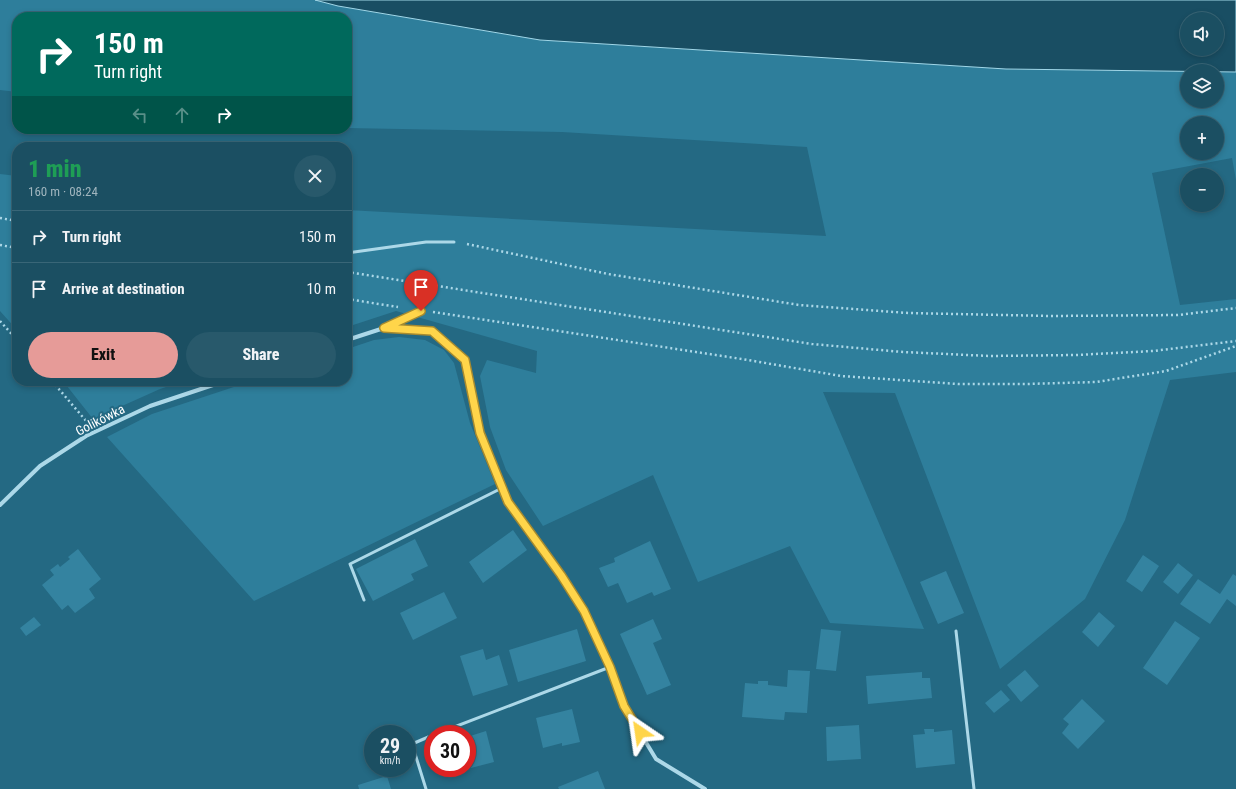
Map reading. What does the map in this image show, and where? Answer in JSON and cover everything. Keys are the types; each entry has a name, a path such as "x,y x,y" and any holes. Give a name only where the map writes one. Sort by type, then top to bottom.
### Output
{"street":[{"path":"352,338 384,328 432,331 465,360 480,433 508,502 561,575 584,611 610,667 624,706 656,759 705,789"},
{"name":"Golikówka","path":"0,505 40,466 96,432 150,406 210,386"}],"lane":[{"path":"352,252 426,242 454,242"},
{"path":"384,328 421,311"},
{"path":"364,600 350,564 502,488"},
{"path":"956,631 974,789"},
{"path":"459,725 610,667"},
{"path":"416,757 426,789"}],"path":[{"path":"0,218 12,220"},
{"path":"454,242 608,274 807,305 908,313 1051,316 1178,315 1236,308"},
{"path":"0,245 12,247"},
{"path":"352,273 812,344 903,352 990,356 1076,355 1146,351 1236,341"},
{"path":"352,300 742,359 841,376 958,384 1096,382 1166,371 1236,346"},
{"path":"0,321 12,334"},
{"path":"56,386 96,432"}],"shaded area":[{"path":"0,0 315,0 338,6 540,40 1006,69 1180,71 1180,108 1224,108 1224,71 1236,72 1236,180 1232,158 1224,160 1224,116 1180,116 1180,160 1221,160 1152,173 1180,305 1236,299 1236,372 1170,380 1125,520 1085,599 1000,669 895,393 823,392 924,629 830,623 790,546 698,582 653,475 543,526 506,470 490,427 480,376 487,360 536,373 537,351 396,311 352,325 352,210 826,236 807,147 562,132 352,128 352,12 12,12 12,91 0,90"},
{"path":"315,0 1236,0 1236,72 1224,72 1224,64 1180,64 1180,71 1006,69 540,40 338,6"},
{"path":"0,174 12,175 12,324 0,311"},
{"path":"399,337 425,340 444,350 454,363 470,423 495,484 254,601 107,437 152,414 237,386 352,386 352,347 374,340"},
{"path":"67,386 169,386 160,389 93,419"}],"building":[{"path":"513,530 527,550 483,583 469,562"},
{"path":"415,539 428,566 411,574 414,580 373,601 356,569"},
{"path":"650,541 671,589 654,596 652,592 627,603 618,583 608,587 599,568 615,562 614,558"},
{"path":"78,549 101,579 89,589 95,598 75,613 68,605 62,610 42,585 54,575 50,570 58,564 60,567 70,559 68,557"},
{"path":"1143,555 1159,566 1142,592 1126,581"},
{"path":"1178,563 1193,575 1178,594 1163,582"},
{"path":"946,571 964,613 938,624 920,582"},
{"path":"1233,574 1236,576 1236,606 1227,599 1210,624 1180,604 1198,579 1220,594"},
{"path":"444,592 457,618 413,640 400,613"},
{"path":"1099,612 1115,626 1098,647 1082,632"},
{"path":"34,617 41,625 26,636 20,628"},
{"path":"653,619 662,639 653,643 671,685 647,695 620,634"},
{"path":"1175,621 1200,638 1167,685 1143,668"},
{"path":"577,629 586,661 518,682 509,650"},
{"path":"821,629 841,631 836,671 816,669"},
{"path":"483,649 486,660 499,655 508,685 473,696 460,656"},
{"path":"788,670 810,671 807,713 785,712 784,720 742,717 745,683 758,684 758,681 768,681 768,685 787,687"},
{"path":"1025,670 1039,686 1021,702 1007,685"},
{"path":"922,672 922,678 930,678 932,698 868,704 866,676"},
{"path":"1001,690 1010,700 994,713 985,703"},
{"path":"1082,699 1105,721 1078,749 1062,733 1069,724 1063,719"},
{"path":"572,709 580,742 562,746 562,743 543,748 536,718"},
{"path":"859,725 861,759 827,761 826,727"},
{"path":"924,729 934,729 934,732 952,730 955,764 916,768 913,735 925,734"},
{"path":"486,731 494,762 476,767 476,734"},
{"path":"598,771 605,789 559,789 558,787"},
{"path":"387,777 391,789 359,789 358,785"}],"route":[{"path":"421,311 384,328 432,331 465,360 480,433 508,502 561,575 584,611 610,667 624,706 640,732"}]}
